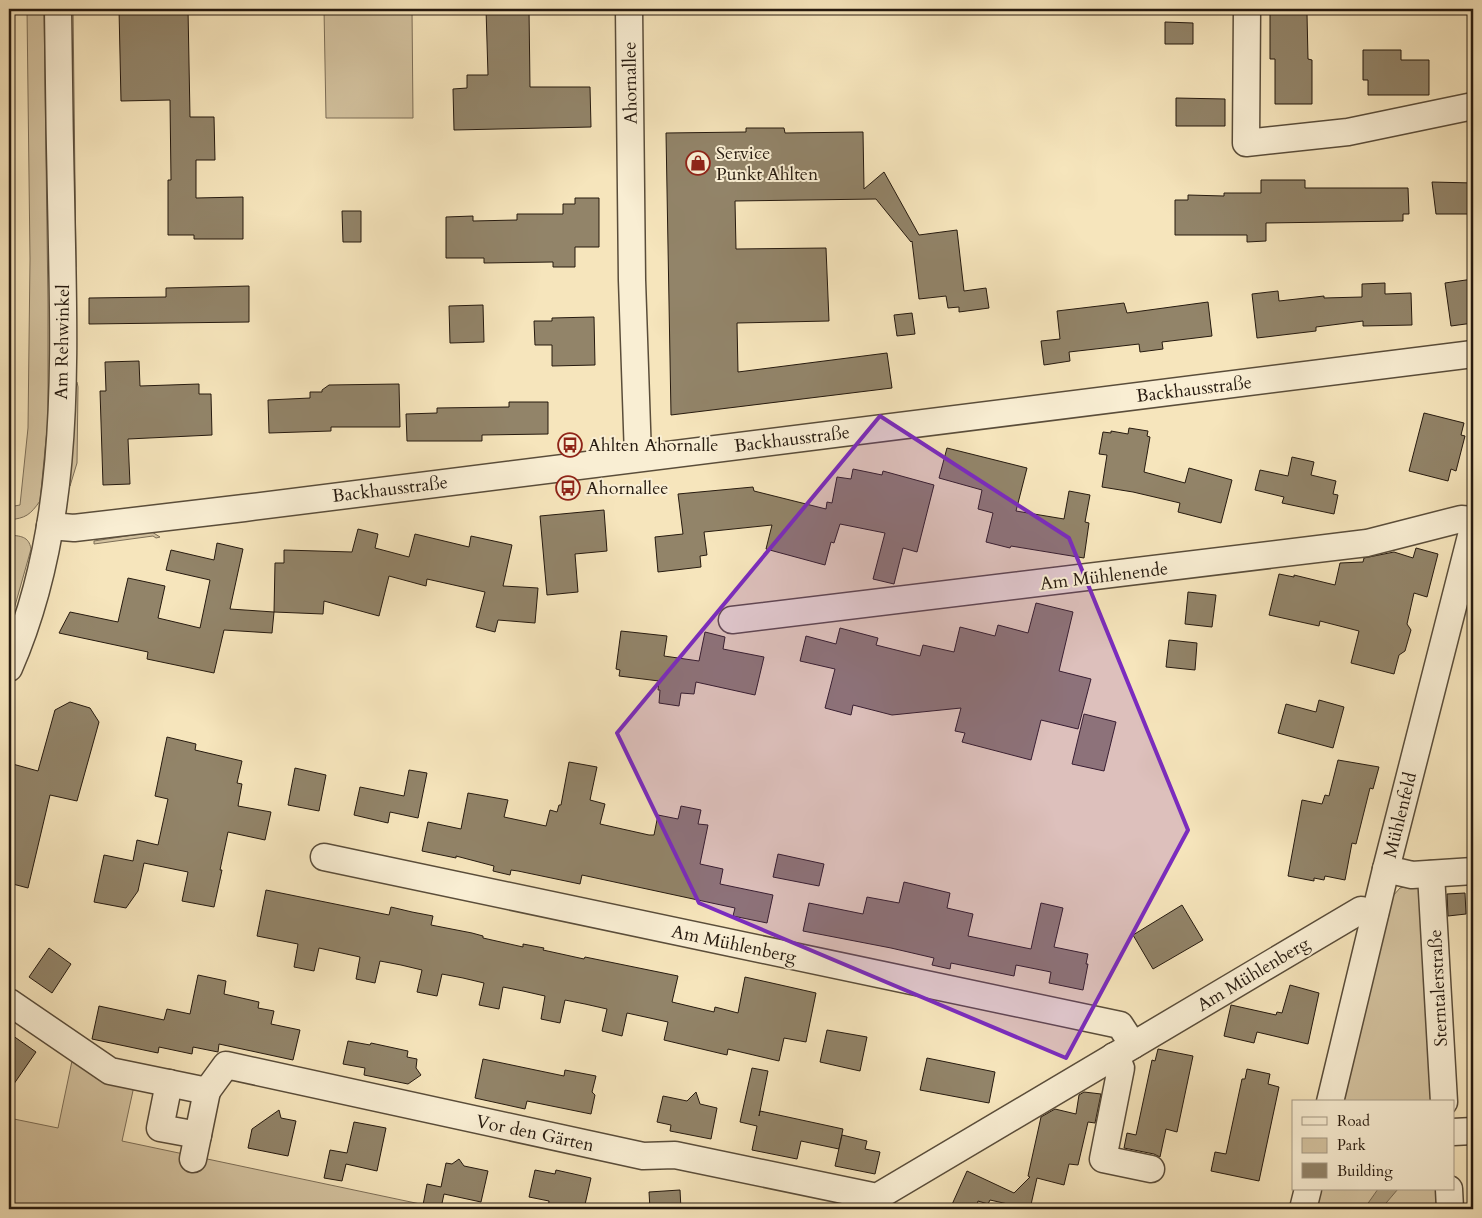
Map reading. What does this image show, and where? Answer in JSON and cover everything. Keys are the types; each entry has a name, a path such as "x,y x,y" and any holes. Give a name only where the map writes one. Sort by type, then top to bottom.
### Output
{"street":[{"name":"Am Rehwinkel","path":"9,668 40,580 50,526 58,461 64,346 58,9"},
{"name":"Ahornallee","path":"629,9 632,280 638,457"},
{"path":"1247,9 1246,143 1348,132 1473,106"},
{"name":"Backhausstraße","path":"50,526 74,528 1473,354"},
{"name":"Am Mühlenende","path":"732,620 1367,543 1461,519 1473,520"},
{"name":"Mühlenfeld","path":"1330,1100 1375,913 1473,528"},
{"name":"Am Mühlenberg","path":"324,858 1120,1025 1124,1051 1104,1159 1151,1170"},
{"path":"1386,869 1412,875 1473,871"},
{"name":"Sterntalerstraße","path":"1431,874 1444,1100"},
{"name":"Am Mühlenberg","path":"877,1197 1361,910 1375,913"},
{"path":"9,1002 110,1071 207,1091"},
{"name":"Vor den Gärten","path":"169,1083 160,1128 196,1147 207,1091 226,1065 643,1156 675,1155 877,1197"},
{"path":"1454,1132 1473,1131"},
{"path":"1304,1209 1308,1190"},
{"path":"1449,1190 1450,1209"}],"highlighted area":[{"path":"880,416 1069,538 1188,830 1066,1058 699,903 617,733"}],"green space":[{"path":"27,9 44,9 48,419 40,501 27,515 9,520 9,507 20,505 28,428 30,259"},
{"path":"67,9 73,9 76,267 71,266"},
{"path":"324,9 412,9 413,118 326,118"},
{"path":"75,382 77,382 78,387 77,463 70,486 68,479"},
{"path":"152,532 160,537 156,538 153,536 94,544 94,541"},
{"path":"9,535 20,536 26,539 31,549 9,627 9,558 11,543 9,543"},
{"path":"1416,886 1426,896 1439,1100 1339,1100 1392,897 1400,888"},
{"path":"73,1056 134,1086 122,1141 444,1209 9,1209 9,1118 58,1128"},
{"path":"1315,1190 1444,1190 1445,1209 1310,1209"}],"shaded area":[{"path":"1377,1190 1397,1190 1381,1209 1364,1209"}],"building":[{"path":"119,9 188,9 190,117 214,117 215,160 196,160 196,198 243,197 243,239 194,239 194,235 168,235 168,180 171,180 170,100 121,101"},
{"path":"486,9 529,9 530,87 590,87 591,127 454,130 453,89 467,88 467,75 488,75"},
{"path":"1270,14 1307,14 1308,59 1312,60 1312,104 1275,104 1275,59 1270,59"},
{"path":"1165,22 1193,23 1193,44 1165,44"},
{"path":"1363,50 1401,50 1401,60 1429,60 1429,95 1368,95 1368,80 1363,80"},
{"path":"1176,98 1225,99 1225,126 1176,126"},
{"path":"746,128 784,128 785,133 863,132 864,189 884,172 919,235 957,230 964,291 986,288 989,308 959,312 959,307 948,308 946,296 919,299 912,241 876,199 735,201 736,249 826,248 829,321 737,323 738,372 887,353 892,388 671,415 666,133 746,132"},
{"path":"1261,180 1305,180 1305,188 1408,188 1409,214 1403,214 1403,221 1266,223 1266,241 1247,242 1247,235 1175,235 1175,200 1188,200 1188,195 1224,196 1224,193 1261,193"},
{"path":"1432,182 1473,183 1473,214 1436,214"},
{"path":"575,198 599,198 599,247 575,247 575,267 553,267 553,262 484,263 484,258 446,258 446,217 473,216 473,221 517,220 517,214 563,214 563,204 575,204"},
{"path":"342,211 361,211 361,242 343,242"},
{"path":"1473,279 1473,323 1451,326 1445,283"},
{"path":"1385,283 1385,294 1411,293 1412,325 1363,326 1363,321 1316,327 1316,331 1257,338 1252,294 1278,291 1279,301 1324,296 1324,298 1362,297 1362,284"},
{"path":"249,286 249,322 89,324 89,298 166,297 166,288"},
{"path":"1208,302 1212,336 1162,342 1163,349 1140,352 1139,344 1069,352 1070,361 1044,365 1041,341 1060,339 1057,311 1124,303 1127,313"},
{"path":"483,305 484,342 450,343 449,306"},
{"path":"912,313 915,334 897,336 894,315"},
{"path":"594,317 595,365 552,366 552,345 535,345 534,321 552,321 552,318"},
{"path":"139,361 140,386 199,384 199,394 211,394 212,435 128,439 130,484 103,485 100,391 106,391 105,362"},
{"path":"399,384 400,427 331,427 331,431 269,433 268,400 310,398 310,392 322,392 329,385"},
{"path":"509,402 548,402 548,434 482,435 482,441 407,441 406,414 437,413 437,408 509,407"},
{"path":"1424,413 1464,423 1461,435 1465,436 1456,471 1451,469 1448,481 1409,471"},
{"path":"1129,428 1148,431 1147,436 1150,437 1144,472 1185,483 1189,468 1232,480 1221,523 1178,512 1180,503 1102,487 1107,455 1099,454 1103,432 1111,433 1111,431 1128,434"},
{"path":"947,448 1027,468 1016,511 1064,519 1069,491 1090,495 1085,522 1089,523 1084,558 1011,546 1010,548 986,542 993,513 978,509 982,490 939,478"},
{"path":"1292,457 1314,462 1311,475 1336,481 1333,494 1338,495 1334,514 1282,503 1284,497 1255,490 1260,470 1288,476"},
{"path":"853,469 882,475 883,471 934,485 917,552 903,548 894,584 873,579 885,533 840,524 834,543 831,542 825,565 766,549 772,525 704,532 707,555 700,556 701,567 658,572 655,537 683,534 678,494 753,487 754,491 826,509 827,502 832,503 837,477 851,479"},
{"path":"604,510 607,551 575,554 578,592 547,595 540,516"},
{"path":"358,529 378,534 375,548 409,557 415,534 469,547 471,536 512,545 503,586 538,588 535,623 498,620 495,632 476,627 485,592 427,579 426,586 389,576 379,616 324,601 323,614 274,612 275,563 284,563 284,550 352,552"},
{"path":"217,543 243,549 230,609 274,612 272,633 224,630 214,673 147,659 148,652 59,633 70,612 118,622 128,578 165,586 158,618 200,628 210,580 166,570 171,550 214,560"},
{"path":"1416,548 1438,554 1427,597 1414,593 1407,624 1411,630 1405,651 1399,655 1394,674 1351,663 1359,631 1320,621 1319,626 1269,615 1279,574 1294,577 1294,575 1335,585 1340,563 1363,562 1364,558 1394,552 1413,558"},
{"path":"1188,592 1216,595 1212,627 1185,624"},
{"path":"1036,603 1073,612 1059,671 1091,679 1078,729 1041,720 1031,760 962,742 965,733 955,731 961,708 892,715 853,705 851,715 825,708 835,669 800,661 806,636 836,644 840,628 878,638 876,645 920,656 923,645 954,652 960,627 995,636 998,625 1028,633"},
{"path":"621,631 667,636 664,656 699,661 705,632 725,637 723,649 764,657 755,695 696,682 694,694 681,693 679,706 659,703 659,681 619,676 620,670 616,669"},
{"path":"1169,640 1197,643 1195,670 1166,667"},
{"path":"1319,700 1344,707 1333,748 1278,733 1286,704 1316,712"},
{"path":"70,702 90,708 99,722 77,801 50,795 28,888 9,883 9,763 38,771 55,710"},
{"path":"1084,714 1116,722 1104,771 1072,764"},
{"path":"167,737 196,744 195,750 242,761 237,783 242,784 238,806 271,812 265,840 228,832 214,907 182,901 188,872 144,863 138,891 126,908 94,902 104,855 133,861 137,840 158,845 168,799 155,796"},
{"path":"1338,760 1379,767 1373,789 1370,788 1356,844 1352,843 1345,880 1325,876 1324,880 1314,878 1314,881 1288,876 1302,800 1322,804 1325,795 1329,796"},
{"path":"569,762 597,767 590,800 605,804 600,824 654,835 658,815 678,819 681,806 701,810 698,824 708,825 700,864 723,869 720,884 773,895 767,923 733,916 735,908 582,875 580,884 511,870 510,875 493,871 494,866 456,856 456,858 422,851 428,822 461,829 468,793 508,800 504,817 546,826 550,810 557,812 559,805 561,805"},
{"path":"295,768 326,775 319,811 288,805"},
{"path":"409,770 427,773 418,818 390,812 388,823 354,815 360,787 404,796"},
{"path":"778,854 824,864 819,886 773,877"},
{"path":"904,882 950,893 947,908 973,914 968,936 1031,949 1041,903 1063,908 1054,947 1088,954 1083,990 1049,983 1051,972 1016,965 1014,976 951,963 950,969 932,965 934,958 803,931 809,903 863,914 867,897 899,903"},
{"path":"266,890 389,915 391,907 433,916 431,925 472,933 483,936 483,938 523,947 523,944 544,948 543,950 584,959 585,957 678,976 672,1002 714,1012 715,1007 738,1013 745,977 816,993 806,1042 784,1038 779,1061 728,1049 727,1055 664,1040 668,1022 627,1013 622,1036 602,1031 607,1009 565,1000 560,1023 541,1019 545,996 523,991 503,987 499,1009 479,1005 484,983 463,978 442,974 437,996 417,992 422,970 401,965 380,961 375,983 356,979 360,957 319,948 314,971 294,967 298,944 257,936"},
{"path":"1465,893 1466,914 1448,916 1447,894"},
{"path":"1182,905 1203,940 1153,969 1133,935"},
{"path":"49,948 71,964 52,993 29,977"},
{"path":"198,975 226,981 224,994 259,1002 258,1008 274,1011 271,1024 300,1030 293,1060 219,1044 218,1052 193,1047 192,1054 159,1047 158,1053 92,1039 99,1006 164,1020 167,1009 190,1014"},
{"path":"1290,985 1319,993 1308,1044 1257,1032 1254,1043 1224,1036 1231,1005 1276,1015 1277,1012 1282,1013"},
{"path":"827,1030 867,1037 860,1071 820,1062"},
{"path":"9,1033 36,1052 9,1091"},
{"path":"348,1041 370,1045 371,1043 408,1051 407,1057 417,1059 416,1068 421,1075 408,1084 364,1075 365,1068 343,1064"},
{"path":"1158,1049 1193,1056 1177,1132 1166,1129 1160,1157 1124,1148 1127,1133 1136,1135 1152,1060 1155,1061"},
{"path":"927,1058 995,1072 989,1103 920,1090"},
{"path":"483,1059 564,1076 565,1070 596,1076 592,1092 595,1095 591,1114 527,1101 525,1109 475,1098"},
{"path":"752,1068 768,1071 760,1111 843,1129 839,1149 801,1141 797,1159 752,1150 757,1126 740,1122"},
{"path":"1247,1069 1270,1074 1268,1084 1279,1087 1259,1181 1211,1171 1215,1152 1226,1154 1242,1079 1245,1079"},
{"path":"696,1092 700,1104 717,1108 711,1139 670,1131 671,1125 657,1122 663,1096 687,1101"},
{"path":"1084,1092 1101,1094 1095,1123 1088,1122 1078,1165 1069,1164 1064,1185 1037,1178 1030,1209 990,1200 988,1204 978,1201 976,1209 950,1209 967,1171 1014,1193 1030,1177 1028,1176 1041,1117 1055,1109 1076,1114 1079,1095"},
{"path":"279,1110 281,1118 296,1121 288,1156 248,1148 252,1129"},
{"path":"354,1122 386,1128 377,1171 346,1164 342,1181 324,1178 330,1150 347,1153"},
{"path":"842,1135 867,1141 865,1149 880,1152 875,1174 835,1166"},
{"path":"459,1159 464,1166 488,1171 481,1202 444,1194 441,1208 423,1205 427,1184 441,1187 446,1163 452,1164"},
{"path":"535,1170 555,1174 556,1170 591,1178 584,1209 548,1209 549,1201 529,1197"},
{"path":"680,1190 681,1209 650,1209 649,1192"}],"place":[{"name":"Service Punkt Ahlten","path":"698,163"},
{"name":"Ahlten Ahornalle","path":"570,445"},
{"name":"Ahornallee","path":"568,488"}]}
